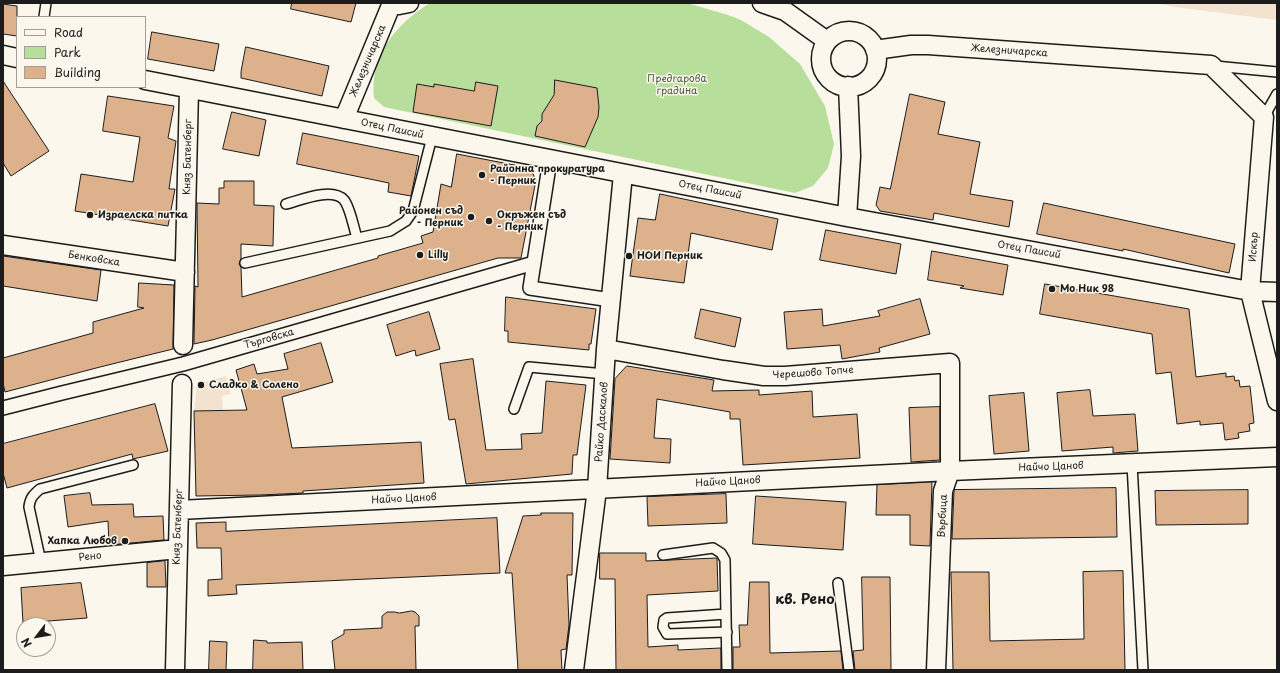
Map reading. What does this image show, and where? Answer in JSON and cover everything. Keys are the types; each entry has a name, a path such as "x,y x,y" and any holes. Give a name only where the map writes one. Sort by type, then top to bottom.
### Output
{"street":[{"path":"392,3 399,5 409,3"},
{"name":"Железничарска","path":"344,119 392,3"},
{"path":"762,3 785,10 827,41"},
{"path":"854,31 861,34 867,38 875,50 876,64 871,76 861,84 848,86 833,82 828,77 821,63 823,47 827,41 840,32 854,31"},
{"name":"Железничарска","path":"875,50 911,45 928,45 1212,65"},
{"path":"3,55 16,58"},
{"path":"1212,65 1264,116"},
{"name":"Отец Паисий","path":"146,80 848,217 1250,291 1277,292"},
{"path":"848,86 851,156 848,217"},
{"name":"Княз Батенберг","path":"184,345 189,88"},
{"name":"Искър","path":"1264,116 1250,291 1277,401"},
{"path":"550,160 530,288 611,300"},
{"name":"Райко Даскалов","path":"574,670 597,489 606,349 623,174"},
{"name":"Бенковска","path":"3,245 185,272"},
{"name":"Търговска","path":"3,408 183,364 534,263"},
{"name":"Черешово Топче","path":"606,349 764,376 786,376 950,363"},
{"name":"Върбица","path":"936,670 943,491 950,471 950,363"},
{"name":"Княз Батенберг","path":"175,670 182,384"},
{"name":"Найчо Цанов","path":"179,510 950,471 1277,457"},
{"name":"Рено","path":"3,566 178,549"}],"lane":[{"path":"44,16 46,3"},
{"name":"Железничарска","path":"1212,65 1277,72"},
{"name":"Искър","path":"1264,116 1277,94"},
{"path":"245,263 390,231 406,221 413,211 432,137"},
{"path":"286,204 327,194 336,195 344,200 347,206 357,238"},
{"path":"514,409 529,367 605,374"},
{"path":"1132,464 1143,670"},
{"path":"41,562 29,507 29,501 33,495 40,490 133,465"},
{"path":"663,555 713,548 721,553 725,560 727,670"},
{"path":"838,583 849,670"},
{"path":"726,614 667,618 664,620 664,627 667,634 726,632"}],"shaded area":[{"path":"1156,3 1277,3 1277,20 1175,7"},
{"path":"226,376 231,394 222,396 223,411 194,411 197,384"}],"green space":[{"name":"Предгарова градина","path":"430,3 687,3 741,20 769,37 800,64 825,106 834,144 828,168 813,186 795,193 384,107 374,98 376,68 381,55 387,43 396,31 418,11"}],"building":[{"path":"292,3 356,3 351,22 291,9"},
{"path":"3,4 17,6 16,36 3,34"},
{"path":"152,32 219,44 214,71 148,59"},
{"path":"246,47 329,66 322,96 241,78"},
{"path":"555,80 597,88 599,107 598,117 585,147 535,136 537,126 542,121 542,114 554,95"},
{"path":"3,81 49,151 11,176 3,163"},
{"path":"476,82 498,86 491,126 413,112 417,84 434,87 434,84 474,91"},
{"path":"910,94 945,102 938,134 980,142 970,194 1013,201 1009,227 934,213 933,220 880,211 876,205 880,187 890,189"},
{"path":"108,96 174,106 168,138 176,141 169,189 175,189 168,226 75,211 81,174 133,182 140,137 103,131"},
{"path":"232,112 266,120 259,156 223,149"},
{"path":"303,133 419,156 411,196 388,192 389,183 297,164"},
{"path":"457,154 530,168 536,180 521,258 498,258 194,344 195,286 198,287 197,203 219,204 219,188 224,188 224,181 254,181 254,205 274,206 273,246 241,244 241,259 239,264 241,267 242,297 378,258 378,256 423,243 421,236 433,232 441,184 451,187"},
{"path":"660,194 778,219 772,250 691,233 684,283 630,276 638,218 655,220"},
{"path":"1044,203 1235,244 1229,273 1123,249 1123,251 1037,234"},
{"path":"826,230 901,244 896,274 820,260"},
{"path":"932,251 1008,265 1003,295 960,288 964,286 928,280"},
{"path":"3,256 101,270 97,301 3,286"},
{"path":"139,283 174,285 173,349 5,392 3,383 3,358 93,333 93,322 144,308 138,307"},
{"path":"1045,284 1189,309 1196,377 1226,373 1226,377 1234,376 1235,381 1239,380 1240,387 1250,386 1254,423 1249,424 1250,431 1238,433 1239,438 1225,440 1223,423 1200,425 1200,421 1177,424 1171,372 1156,374 1152,334 1040,314"},
{"path":"506,297 596,309 589,350 508,342 508,331 505,331"},
{"path":"920,299 930,334 879,348 880,352 842,359 840,345 787,349 784,312 822,309 823,326 880,316 878,311"},
{"path":"701,309 741,318 735,347 695,338"},
{"path":"429,312 440,349 416,356 415,350 396,356 387,325"},
{"path":"321,343 333,382 282,397 292,448 421,442 424,483 303,491 303,493 196,496 194,411 247,410 236,370 254,364 257,374 288,369 284,354"},
{"path":"473,359 486,450 522,449 521,434 542,433 546,381 586,385 577,455 573,455 572,474 466,484 455,419 449,420 440,364"},
{"path":"627,366 714,380 712,391 759,390 759,395 812,391 813,417 857,414 860,458 743,465 740,419 730,419 730,412 657,399 654,438 671,439 670,463 610,459 615,379"},
{"path":"1090,390 1093,416 1135,414 1138,451 1113,453 1113,447 1062,451 1057,393"},
{"path":"1024,393 1029,451 994,454 989,396"},
{"path":"155,404 168,451 133,459 132,454 7,488 3,473 3,444"},
{"path":"940,407 940,460 911,462 909,408"},
{"path":"932,482 930,546 910,545 910,515 876,515 877,485"},
{"path":"1116,488 1117,537 952,539 954,490"},
{"path":"1248,490 1248,524 1156,525 1155,491"},
{"path":"90,493 92,505 133,504 134,517 163,516 164,540 109,545 108,521 68,527 64,496"},
{"path":"726,494 727,523 648,526 647,497"},
{"path":"756,496 846,502 843,550 753,544"},
{"path":"541,513 573,513 572,575 567,575 569,625 566,649 561,650 562,670 518,670 512,573 505,573 523,516 541,515"},
{"path":"497,518 500,573 236,585 237,594 208,596 208,580 222,579 221,548 197,548 196,523 226,522 226,531"},
{"path":"600,553 646,553 646,561 717,558 718,591 647,595 648,647 678,645 678,650 721,648 721,670 616,670 615,579 600,579"},
{"path":"165,561 166,587 147,587 147,563"},
{"path":"1123,571 1125,670 953,670 951,572 989,572 990,641 1084,639 1083,572"},
{"path":"862,577 890,577 891,670 855,670 853,651 863,650"},
{"path":"750,582 769,582 770,653 841,651 843,670 733,670 733,647 740,647 739,625 747,625"},
{"path":"81,583 87,618 56,620 56,617 23,617 21,588"},
{"path":"412,611 419,616 419,626 415,626 416,670 335,670 332,641 344,634 344,630 382,628 382,616 387,612 399,613"},
{"path":"254,640 267,641 267,643 302,642 303,670 253,670"},
{"path":"210,641 227,642 226,670 209,670"}],"place":[{"name":"Районна прокуратура - Перник","path":"482,175"},
{"name":"Израелска питка","path":"90,215"},
{"name":"Районен съд - Перник","path":"471,217"},
{"name":"Окръжен съд - Перник","path":"489,221"},
{"name":"Lilly","path":"420,255"},
{"name":"НОИ Перник","path":"629,256"},
{"name":"Мо Ник 98","path":"1052,289"},
{"name":"Сладко & Солено","path":"201,385"},
{"name":"Хапка Любов","path":"125,541"}],"district":[{"name":"кв. Рено","path":"805,600"}]}
